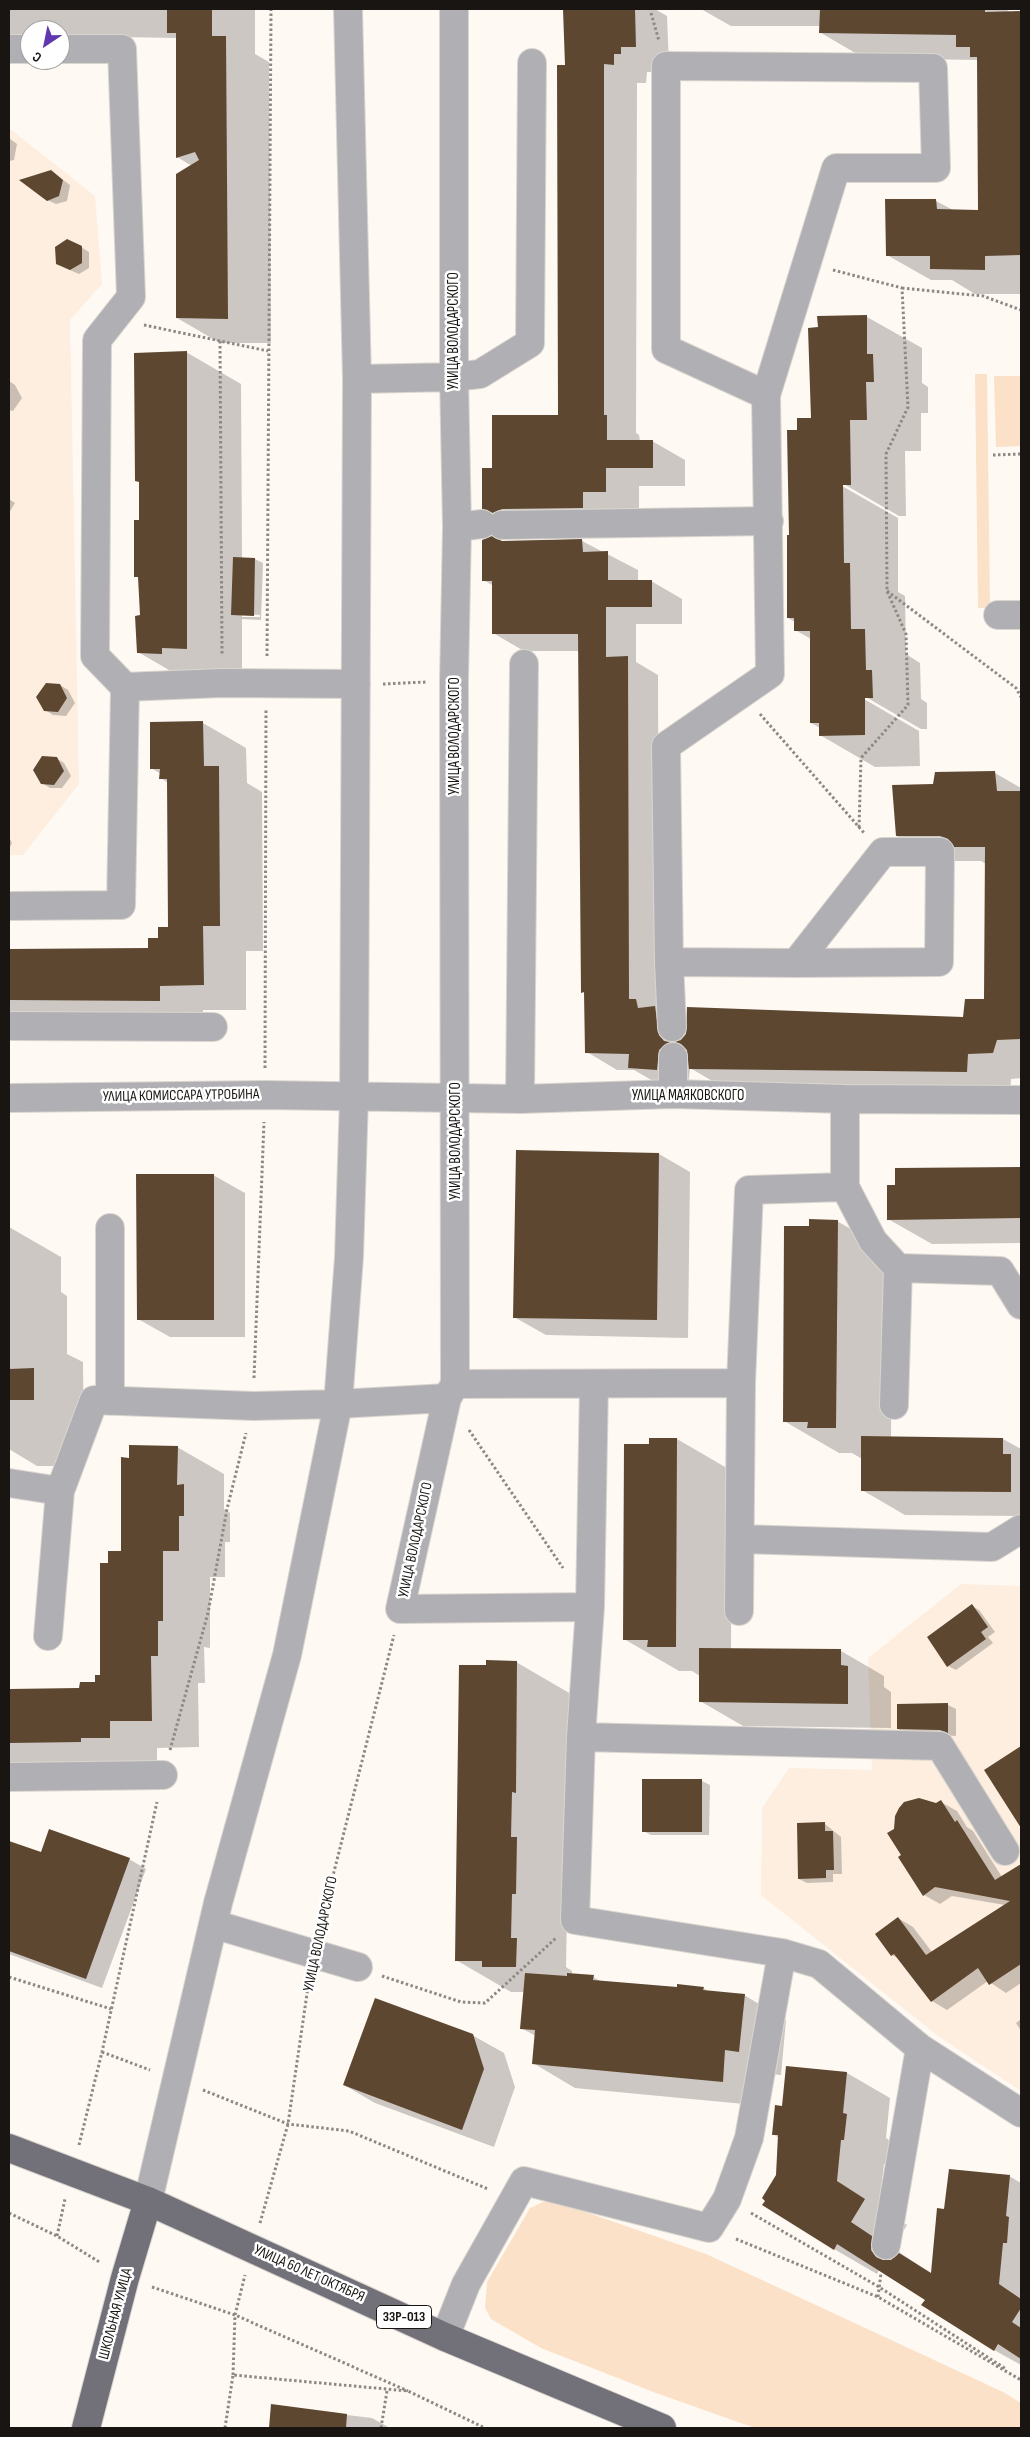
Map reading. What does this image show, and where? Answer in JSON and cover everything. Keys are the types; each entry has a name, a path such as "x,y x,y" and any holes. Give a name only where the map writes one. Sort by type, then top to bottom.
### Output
{"main road":[{"name":"УЛИЦА 60 ЛЕТ ОКТЯБРЯ","path":"9,2148 148,2201 445,2337 662,2428"},
{"name":"ШКОЛЬНАЯ УЛИЦА","path":"86,2428 125,2278 148,2201"}],"street":[{"path":"148,2201 213,1924 287,1654 338,1404 349,1257 354,1097 357,378 348,9"},
{"name":"УЛИЦА ВОЛОДАРСКОГО","path":"400,1609 451,1391 457,1098 454,681 480,526 454,377 454,9"},
{"path":"9,906 121,905 125,687 94,656 97,340 131,297 122,48 70,49"},
{"path":"357,378 454,377 480,374 530,343 532,63"},
{"path":"672,1027 669,962 666,746 770,674 766,396 836,168 936,168 933,68 666,66 666,349 766,396"},
{"path":"480,526 769,521"},
{"path":"520,1099 524,664"},
{"path":"125,687 222,683 356,684"},
{"path":"669,962 796,964 939,962 940,852 883,852 796,964"},
{"path":"9,1026 213,1027"},
{"path":"673,1057 673,1094"},
{"name":"УЛИЦА МАЯКОВСКОГО","path":"354,1097 520,1099 673,1094 845,1099 1021,1100"},
{"name":"УЛИЦА КОМИССАРА УТРОБИНА","path":"9,1098 265,1095 354,1097"},
{"path":"845,1099 845,1187 873,1241 898,1268 894,1405"},
{"path":"739,1611 741,1383 749,1190 845,1187"},
{"path":"110,1228 110,1401"},
{"path":"898,1268 1000,1271 1021,1305"},
{"path":"48,1636 60,1491 94,1400 253,1406 338,1404 451,1391 594,1384 741,1383"},
{"path":"594,1384 590,1607 581,1737 575,1920 782,1953 819,1964 920,2048 1021,2114"},
{"path":"9,1483 60,1491"},
{"path":"741,1539 992,1547 1021,1529"},
{"path":"400,1609 590,1607"},
{"path":"581,1737 940,1746 1005,1851"},
{"path":"9,1777 163,1775"},
{"path":"213,1924 358,1967"},
{"path":"445,2337 466,2284 524,2180 709,2228 727,2199 749,2138 782,1953"},
{"path":"886,2245 920,2048"}],"path":[{"path":"56,2236 111,2009 163,1775 208,1613 227,1509 253,1406 265,1095 271,9"},
{"path":"807,263 902,288 983,296 1021,310"},
{"path":"859,828 861,758 908,705 906,634 887,591 886,454 908,407 902,288"},
{"path":"114,318 268,351"},
{"path":"220,341 222,683"},
{"path":"993,455 1021,454"},
{"path":"887,591 1016,688 1021,697"},
{"path":"356,684 454,681"},
{"path":"742,693 859,828 883,852"},
{"path":"451,1391 590,1607"},
{"name":"УЛИЦА ВОЛОДАРСКОГО","path":"225,2428 233,2376 234,2315 288,2124 313,1954 400,1609"},
{"path":"358,1967 461,2002 485,2003 575,1920"},
{"path":"9,1977 111,2009"},
{"path":"288,2124 349,2131 513,2200"},
{"path":"727,2199 879,2287 1021,2379"},
{"path":"9,2213 56,2236 125,2278 234,2315 408,2391 485,2428"},
{"path":"709,2228 878,2297 1021,2379"},
{"path":"878,2297 881,2273"},
{"path":"233,2376 408,2391"},
{"path":"381,2428 387,2390"}],"shaded area":[{"path":"9,128 95,196 102,284 70,320 79,784 23,855 9,855"},
{"path":"975,374 987,374 990,608 978,608"},
{"path":"994,376 1021,376 1021,446 996,447"},
{"path":"961,1584 1021,1586 1021,2091 938,2036 761,1895 762,1808 789,1768 872,1770 868,1658"},
{"path":"543,2202 557,2202 706,2254 1003,2392 1021,2403 1021,2428 755,2428 656,2393 541,2348 491,2319 485,2308 487,2282 530,2208"}],"building":[{"path":"167,9 212,9 212,36 226,36 228,319 176,318 176,174 199,160 195,152 176,158 176,33 167,33"},
{"path":"563,9 635,9 636,47 621,47 621,54 614,54 614,65 604,64 604,415 607,415 607,440 653,440 653,468 606,468 606,492 583,492 583,508 502,509 493,513 482,509 482,468 492,468 492,415 558,415 557,65 565,65"},
{"path":"820,9 985,9 985,12 1021,11 1021,255 985,256 985,270 930,269 930,256 886,256 885,199 936,199 937,209 978,210 977,57 970,57 970,47 956,47 956,35 819,33"},
{"path":"51,170 63,180 59,196 47,201 19,180"},
{"path":"67,239 82,246 82,263 70,270 56,264 55,247"},
{"path":"867,315 867,354 873,354 874,382 866,382 867,420 850,420 851,485 843,485 844,563 850,563 851,629 865,629 866,670 872,670 873,698 865,698 865,735 819,736 819,723 810,723 810,631 794,631 794,618 787,618 787,535 789,535 787,430 797,430 797,418 811,418 808,328 818,327 817,316"},
{"path":"187,351 187,649 162,648 162,654 137,653 135,616 140,615 138,577 134,577 134,520 139,520 139,482 135,481 134,353"},
{"path":"492,536 502,541 582,539 583,552 608,551 608,580 652,580 652,607 606,607 606,657 628,656 629,999 636,999 638,1008 655,1006 659,1035 664,1041 670,1042 659,1050 657,1070 628,1068 629,1054 585,1053 584,992 581,993 578,634 492,634 492,581 482,581 482,540"},
{"path":"233,557 255,558 254,616 231,615"},
{"path":"46,683 60,684 67,698 58,712 44,711 36,697"},
{"path":"203,721 204,766 219,766 220,926 203,926 204,985 160,986 160,1001 9,1000 9,949 148,948 148,938 158,938 158,927 168,927 167,779 159,779 160,769 150,769 150,722"},
{"path":"42,756 57,757 64,771 54,785 41,784 33,770"},
{"path":"995,771 997,791 1021,791 1021,1039 997,1040 993,1053 968,1054 967,1072 689,1069 687,1050 681,1044 675,1042 681,1040 686,1034 687,1007 963,1017 965,999 984,999 985,847 954,847 948,839 940,836 896,836 892,785 933,784 935,772"},
{"path":"516,1150 659,1153 657,1320 513,1318"},
{"path":"1021,1167 1021,1218 887,1220 887,1185 895,1185 895,1168"},
{"path":"136,1174 214,1174 214,1320 137,1320"},
{"path":"809,1219 838,1220 836,1428 807,1428 808,1422 783,1422 784,1226 809,1226"},
{"path":"34,1368 34,1400 9,1400 9,1369"},
{"path":"861,1436 1003,1438 1003,1454 1011,1454 1011,1492 861,1491"},
{"path":"649,1438 677,1438 676,1647 647,1647 648,1640 623,1640 624,1444 649,1444"},
{"path":"129,1445 178,1446 177,1485 184,1484 184,1516 179,1516 179,1551 163,1551 163,1621 158,1621 158,1656 151,1656 152,1721 110,1721 110,1738 81,1738 81,1742 9,1743 9,1689 79,1688 80,1682 95,1682 95,1675 100,1675 100,1563 108,1563 108,1551 121,1551 121,1457 129,1458"},
{"path":"972,1604 988,1627 981,1632 986,1639 947,1667 927,1637"},
{"path":"699,1648 841,1649 841,1665 848,1666 848,1704 699,1702"},
{"path":"486,1660 517,1661 516,1793 512,1792 511,1837 517,1837 516,1894 512,1894 511,1938 517,1938 516,1967 482,1967 482,1961 455,1961 459,1665 486,1665"},
{"path":"948,1703 948,1733 940,1730 897,1729 897,1704"},
{"path":"1021,1746 1021,1828 984,1770"},
{"path":"642,1779 702,1779 702,1832 642,1832"},
{"path":"919,1798 936,1803 941,1800 955,1822 957,1820 995,1880 1021,1864 1021,1964 989,1985 978,1968 931,2002 894,1954 891,1956 875,1934 898,1917 926,1955 1010,1901 935,1887 923,1896 898,1857 901,1855 887,1833 894,1829 895,1816 904,1802"},
{"path":"825,1822 825,1831 833,1831 834,1870 826,1870 826,1878 798,1879 797,1823"},
{"path":"49,1829 130,1858 86,1979 9,1951 9,1841 41,1852"},
{"path":"525,1973 567,1976 567,1973 594,1975 593,1980 677,1987 677,1984 704,1987 703,1990 745,1994 739,2052 725,2050 723,2082 532,2064 535,2030 520,2029"},
{"path":"375,1998 473,2034 484,2069 462,2130 343,2085"},
{"path":"786,2066 847,2072 843,2113 847,2114 844,2140 841,2140 837,2181 865,2199 851,2222 872,2236 871,2250 876,2257 883,2260 891,2260 899,2253 931,2273 937,2208 944,2209 949,2169 1010,2175 1006,2216 1009,2217 1007,2243 1003,2243 999,2284 1021,2299 1021,2308 1012,2322 1021,2328 1021,2359 998,2344 994,2351 921,2305 925,2300 837,2244 834,2250 762,2205 765,2201 762,2198 776,2175 778,2135 772,2135 775,2105 782,2106"},
{"path":"271,2404 347,2414 346,2428 269,2428"}]}
